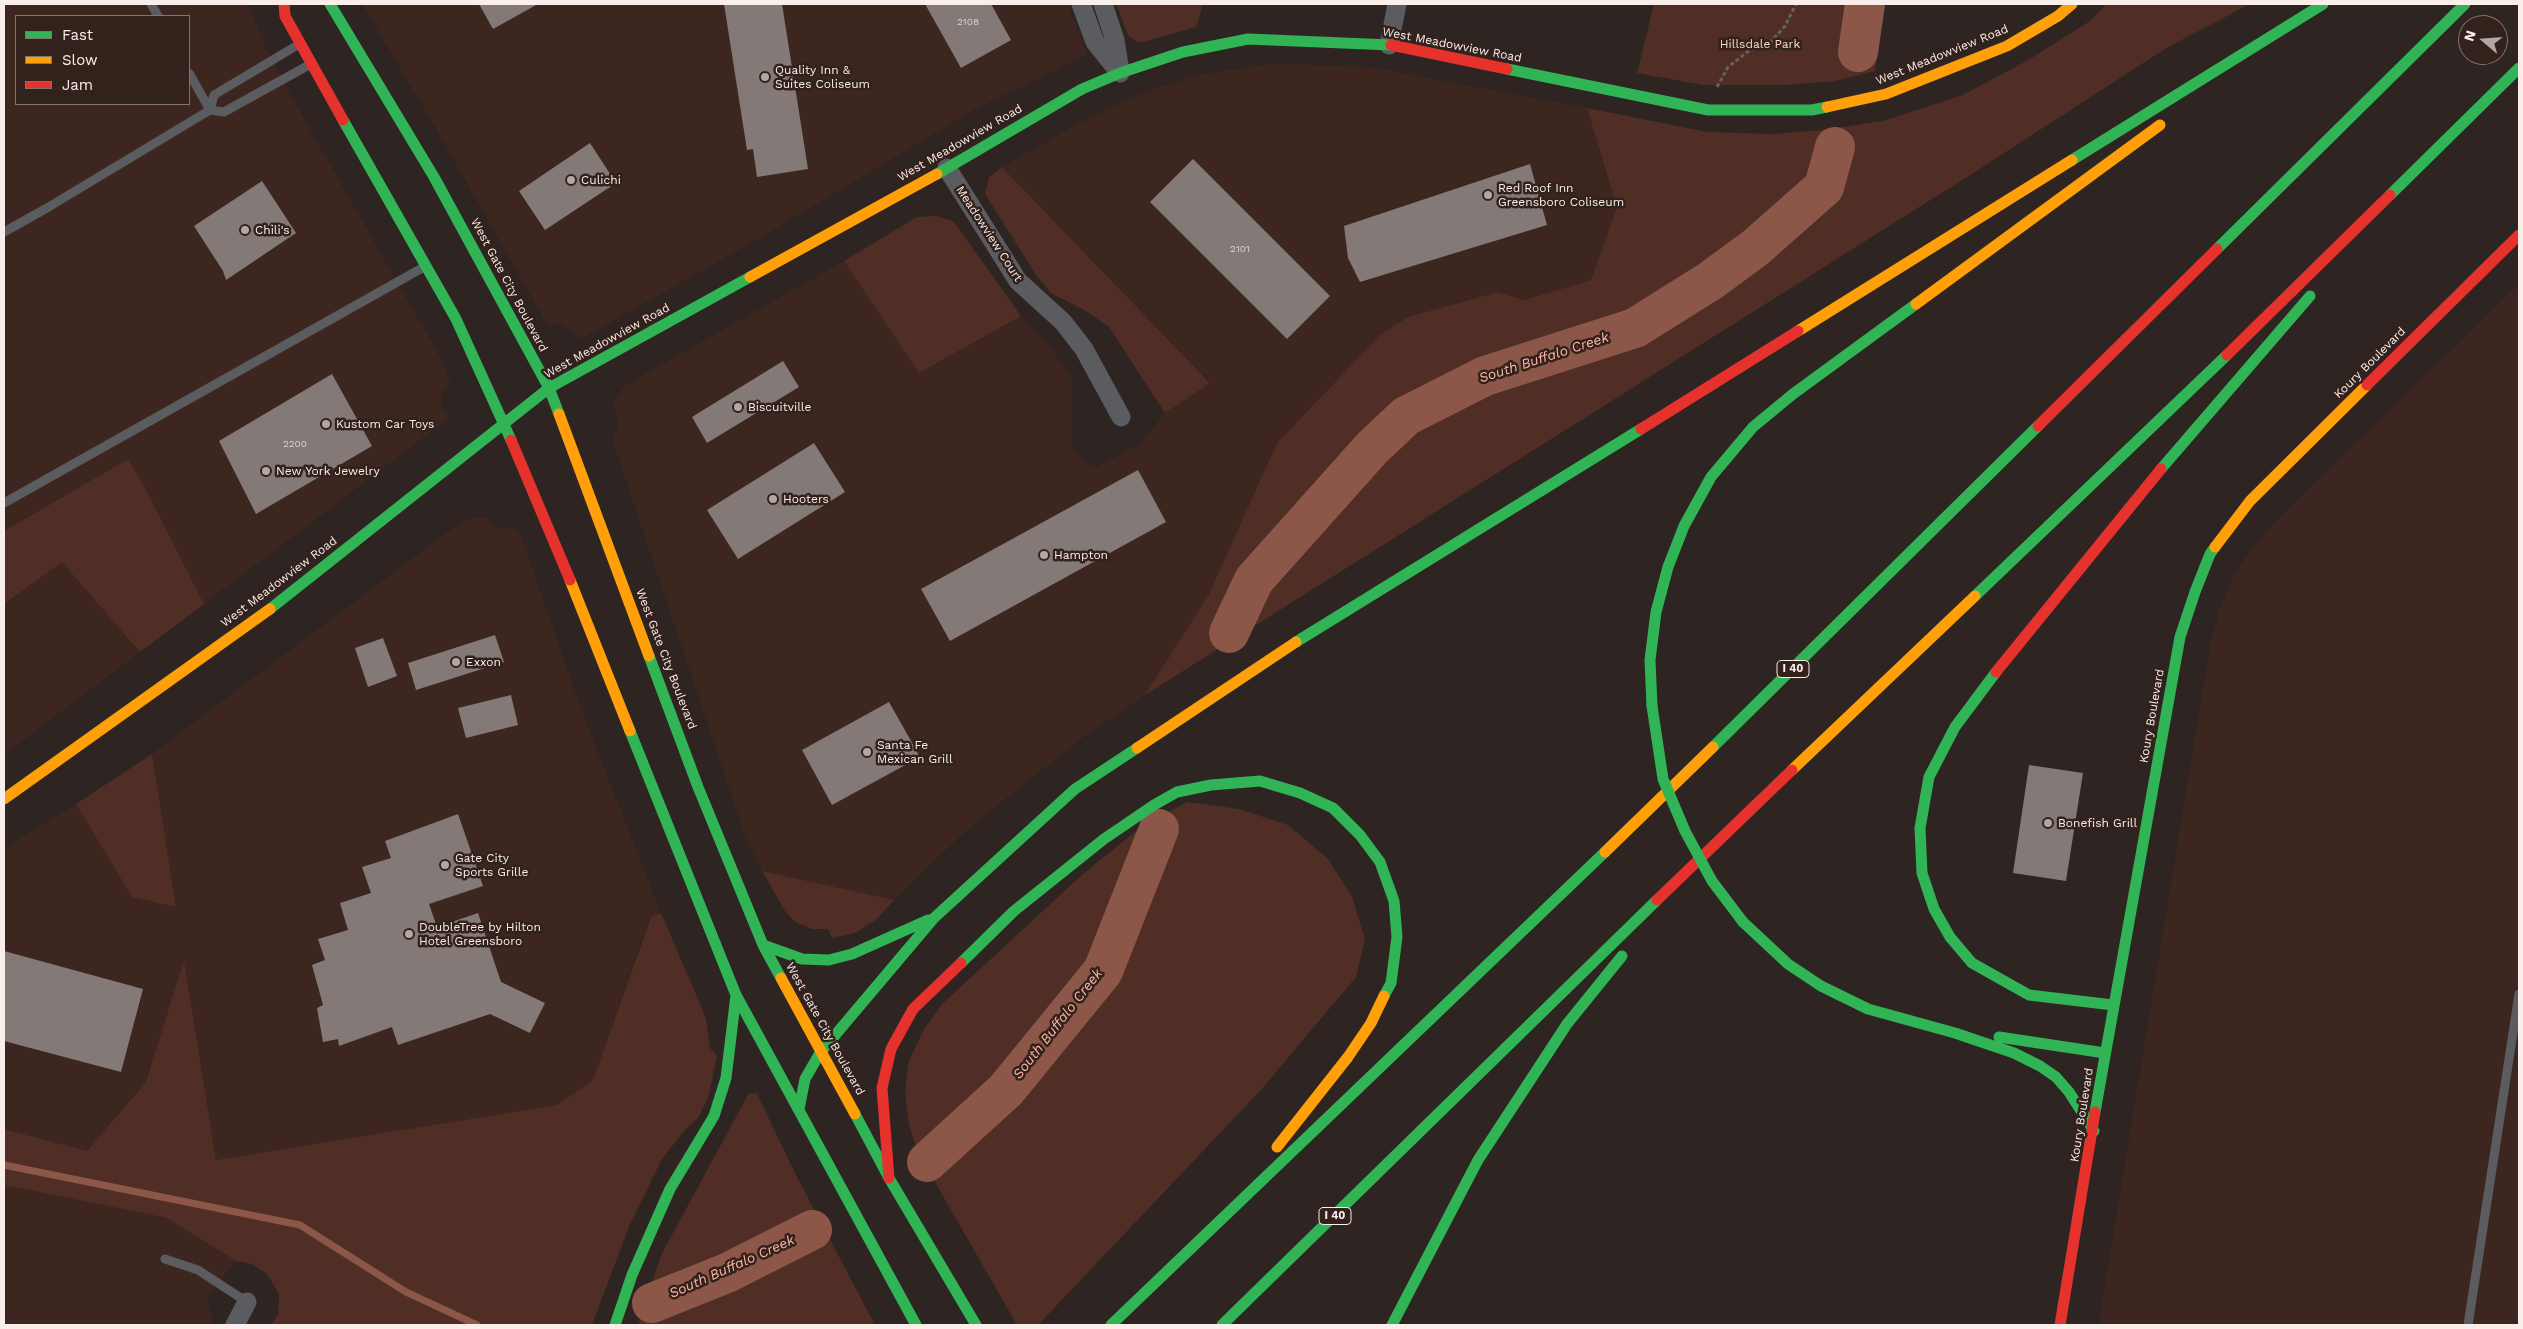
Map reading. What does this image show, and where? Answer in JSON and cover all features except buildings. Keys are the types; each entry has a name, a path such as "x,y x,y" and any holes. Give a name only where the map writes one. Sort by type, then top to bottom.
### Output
{"main road":[{"path":"284,4 285,16 300,44 456,319 536,495 736,995 916,1325"},
{"name":"West Gate City Boulevard","path":"330,4 434,177 549,388 698,788 763,945 820,1053 841,1084 890,1178 976,1325"},
{"name":"West Meadowview Road","path":"4,799 271,608 549,388 946,168 1082,89 1120,72 1183,52 1248,40 1389,45 1708,110 1812,110 1886,94 2007,46 2058,16 2072,4"},
{"path":"799,1109 806,1079 820,1053 934,918 1075,789 1322,624 1510,511 2323,4"},
{"path":"2217,84 2327,4"},
{"name":"I 40","path":"1111,1325 1680,780 2465,4"},
{"name":"I 40","path":"1222,1325 1698,860 2431,156 2519,68"},
{"path":"2094,1131 2069,1092 2056,1078 2040,1066 2014,1053 1955,1033 1868,1009 1821,986 1788,964 1743,922 1712,881 1685,831 1664,779 1652,706 1650,660 1656,612 1668,567 1684,526 1712,477 1753,427 1801,388 2169,118"},
{"path":"2346,254 2431,156"},
{"name":"Koury Boulevard","path":"2060,1325 2094,1131 2113,1005 2180,637 2210,554 2250,501 2519,235"},
{"path":"2113,1005 2029,995 1972,963 1950,937 1934,909 1922,873 1920,828 1929,777 1955,727 1999,668 2144,488 2320,284"},
{"path":"890,1178 882,1088 891,1050 913,1010 1014,911 1104,839 1154,805 1178,792 1211,785 1260,782 1300,793 1333,808 1360,835 1380,862 1394,901 1397,937 1391,983 1371,1023 1348,1057 1247,1184 1134,1304"},
{"path":"1638,935 1698,860"},
{"path":"763,945 802,959 829,960 852,954 934,918"},
{"path":"1392,1325 1478,1160 1567,1024 1626,950"},
{"path":"615,1325 632,1275 670,1189 714,1116 726,1078 736,995"},
{"path":"1955,1033 2006,1038 2105,1053"}],"street":[{"path":"1082,4 1095,42 1120,72"},
{"path":"1103,4 1115,40 1120,72"},
{"path":"1389,45 1397,4"},
{"name":"Meadowview Court","path":"946,168 1018,281 1062,322 1084,349 1121,417"},
{"path":"235,1325 247,1302"}],"lane":[{"path":"151,4 157,15"},
{"path":"210,110 214,95 300,44"},
{"path":"4,232 210,110 224,112 311,64"},
{"path":"190,75 210,110"},
{"path":"4,503 426,265"},
{"path":"2468,1325 2519,994"},
{"path":"165,1259 198,1270 247,1302"}],"path":[{"path":"1708,110 1721,76 1728,67 1750,50 1770,43 1785,26 1796,4"}],"shaded area":[{"path":"4,4 248,4 267,50 295,103 444,364 450,381 441,394 441,406 449,418 204,604 143,484 128,459 4,531"},
{"path":"362,4 1068,4 1087,55 976,109 751,243 581,339 572,330 560,324 547,324 438,132"},
{"path":"1276,63 1376,68 1587,108 1617,207 1591,280 1524,300 1498,292 1408,317 1381,334 1277,443 1208,596 1145,695 1082,738 970,827 894,900 762,871 745,837 612,439 617,429 618,417 613,404 624,386 844,261 919,373 1021,316 1048,344 1072,379 1072,443 1076,453 1086,462 1097,467 1140,444 1165,413 1210,382 1002,167 1090,117 1151,90 1198,75"},
{"path":"2519,284 2519,1325 2098,1325 2211,642 2220,607 2233,577 2251,549 2280,517"},
{"path":"476,517 486,518 496,527 514,528 521,536 585,719 661,913 650,917 593,1080 557,1105 216,1160 184,961 146,1082 87,1151 4,1129 4,848 76,804 132,896 175,907 152,754 461,522"},
{"path":"62,561 140,652 4,755 4,604"},
{"path":"4,1185 167,1218 236,1261 207,1298 213,1322 210,1325 4,1325"}],"green space":[{"path":"1116,4 1203,4 1196,27 1143,42 1135,41 1128,35"},
{"name":"Hillsdale Park","path":"1654,4 1882,4 1875,71 1835,81 1788,85 1703,85 1637,73"},
{"path":"2107,4 2250,4 2168,47 1967,177 1145,695 1208,596 1277,443 1381,334 1408,317 1498,292 1524,300 1591,280 1617,207 1587,108 1707,132 1773,134 1822,130 1883,121 1963,95 2030,59 2090,21"},
{"path":"1002,167 1210,383 1165,413 1109,327 1086,311 1051,293 1036,275 985,194 989,177"},
{"path":"936,216 953,221 1021,316 919,373 844,261 917,217"},
{"path":"128,459 143,484 204,604 140,652 62,562 4,604 4,531"},
{"path":"152,754 176,907 132,897 76,804"},
{"path":"1187,802 1239,809 1288,825 1328,859 1352,897 1365,939 1356,977 1260,1091 1038,1325 1017,1325 917,1151 909,1124 905,1092 908,1063 924,1029 942,1004 1084,873 1141,827"},
{"path":"762,871 894,900 877,919 855,933 832,938 828,929 812,929 795,922 785,911"},
{"path":"661,913 706,1018 710,1048 717,1056 709,1095 698,1118 685,1130 662,1159 630,1224 592,1325 271,1325 278,1315 279,1294 267,1274 252,1264 236,1261 167,1218 4,1185 4,1129 87,1151 146,1082 184,960 216,1160 557,1105 593,1080 651,917"},
{"path":"749,1093 757,1094 795,1173 875,1325 638,1325 661,1255"}],"waterway":[{"name":"South Buffalo Creek","path":"1858,52 1865,4"},
{"name":"South Buffalo Creek","path":"1229,633 1254,580 1372,448 1406,416 1485,376 1635,328 1710,281 1755,248 1824,187 1835,147"},
{"name":"South Buffalo Creek","path":"927,1162 1006,1090 1103,971 1159,829"},
{"path":"4,1165 300,1225 406,1292 477,1325"},
{"name":"South Buffalo Creek","path":"652,1303 727,1273 812,1230"}],"traffic: fast":[{"path":"330,4 434,177 549,388 559,414"},
{"path":"2072,160 2323,4"},
{"path":"2217,249 2465,4"},
{"path":"937,174 1082,89 1120,73 1183,52 1248,39 1391,45"},
{"path":"2390,195 2519,68"},
{"path":"1507,69 1708,110 1812,110 1827,107"},
{"path":"343,120 456,319 511,440"},
{"path":"270,609 549,388 750,277"},
{"path":"2161,469 2310,296"},
{"path":"1652,706 1650,660 1656,612 1668,567 1684,526 1711,477 1753,427 1793,394 1916,304"},
{"path":"1975,596 2227,355"},
{"path":"1713,747 2038,426"},
{"path":"1296,642 1641,429"},
{"path":"2095,1112 2180,637 2195,592 2210,554 2215,547"},
{"path":"649,656 698,787 763,945 781,978"},
{"path":"1996,672 1955,727 1929,777 1920,828 1922,873 1934,909 1950,937 1972,963 2029,995 2113,1005"},
{"path":"1652,706 1663,779 1685,831 1712,881 1743,922"},
{"path":"630,731 736,995 916,1325"},
{"path":"799,1109 805,1079 820,1053 934,918 1075,789 1137,748"},
{"path":"961,963 1014,911 1104,839 1154,805 1177,792 1211,785 1260,781 1300,793 1333,808 1360,835 1380,862 1394,901 1397,937 1391,983 1384,996"},
{"path":"1111,1325 1605,852"},
{"path":"1222,1325 1657,900"},
{"path":"763,945 802,959 829,960 852,954 928,920"},
{"path":"1743,922 1788,964 1821,986 1868,1009 1955,1033 2014,1053 2040,1066 2056,1077 2069,1092 2094,1131"},
{"path":"1392,1325 1478,1160 1567,1024 1622,956"},
{"path":"615,1325 632,1275 670,1189 714,1116 726,1078 736,995"},
{"path":"1999,1037 2105,1053"},
{"path":"855,1114 889,1178 976,1325"}],"traffic: slow":[{"path":"1827,107 1886,94 2007,46 2058,16 2072,4"},
{"path":"1916,304 2160,125"},
{"path":"1798,331 2072,160"},
{"path":"750,277 937,174"},
{"path":"2215,547 2250,501 2367,385"},
{"path":"559,414 649,656"},
{"path":"570,580 630,731"},
{"path":"1792,770 1975,596"},
{"path":"4,799 270,609"},
{"path":"1137,748 1296,642"},
{"path":"1605,852 1713,747"},
{"path":"781,978 855,1114"},
{"path":"1277,1147 1348,1057 1371,1023 1384,996"}],"traffic: jam":[{"path":"284,4 285,16 343,120"},
{"path":"1391,45 1507,69"},
{"path":"2227,355 2390,195"},
{"path":"2367,385 2519,235"},
{"path":"2038,426 2217,249"},
{"path":"1641,429 1798,331"},
{"path":"511,440 570,580"},
{"path":"1996,672 2161,469"},
{"path":"1657,900 1792,770"},
{"path":"889,1178 882,1088 891,1049 913,1009 961,963"},
{"path":"2060,1325 2095,1112"}],"place":[{"name":"Quality Inn & Suites Coliseum","path":"765,77"},
{"name":"Culichi","path":"571,180"},
{"name":"Red Roof Inn Greensboro Coliseum","path":"1488,195"},
{"name":"Chili's","path":"245,230"},
{"name":"Biscuitville","path":"738,407"},
{"name":"Kustom Car Toys","path":"326,424"},
{"name":"New York Jewelry","path":"266,471"},
{"name":"Hooters","path":"773,499"},
{"name":"Hampton","path":"1044,555"},
{"name":"Exxon","path":"456,662"},
{"name":"Santa Fe Mexican Grill","path":"867,752"},
{"name":"Bonefish Grill","path":"2048,823"},
{"name":"Gate City Sports Grille","path":"445,865"},
{"name":"DoubleTree by Hilton Hotel Greensboro","path":"409,934"}]}
